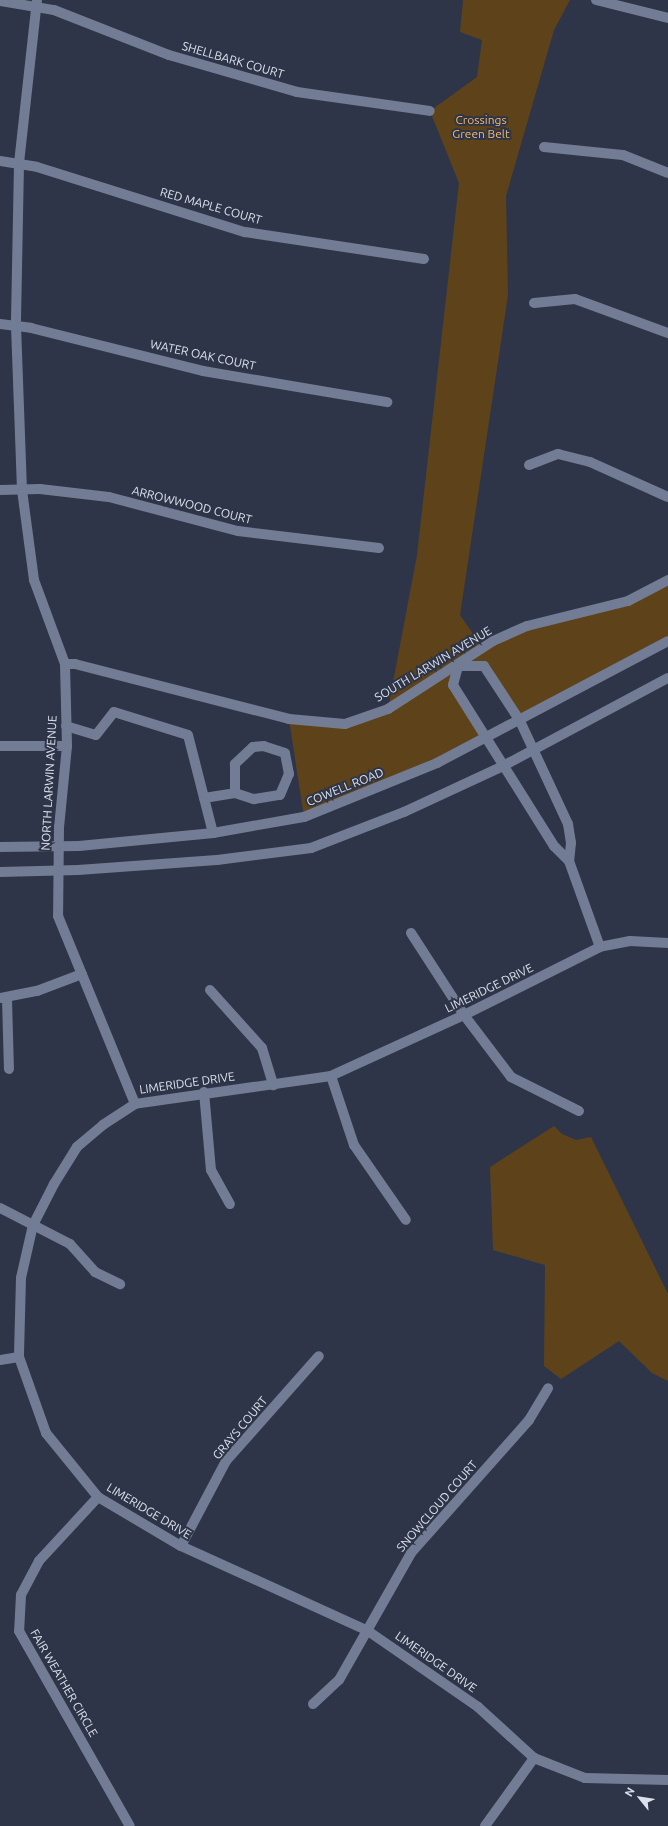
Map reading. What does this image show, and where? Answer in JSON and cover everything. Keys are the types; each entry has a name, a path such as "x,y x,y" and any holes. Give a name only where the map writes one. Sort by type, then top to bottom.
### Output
{"street":[{"path":"596,0 668,18"},
{"name":"SHELLBARK COURT","path":"0,1 37,3 169,55 297,92 430,111"},
{"name":"NORTH LARWIN AVENUE","path":"37,3 19,164 16,326 22,490 34,580 65,664 67,746 59,847 58,916 135,1104"},
{"path":"544,147 623,155 668,173"},
{"name":"RED MAPLE COURT","path":"0,161 19,164 245,232 424,258"},
{"path":"534,303 575,299 668,333"},
{"name":"WATER OAK COURT","path":"0,324 16,326 204,370 387,402"},
{"path":"529,465 558,454 590,462 668,497"},
{"name":"ARROWWOOD COURT","path":"0,490 40,489 109,497 238,532 379,548"},
{"name":"SOUTH LARWIN AVENUE","path":"65,664 75,664 289,719 345,724 388,709 458,666 493,641 527,626 628,601 668,580"},
{"name":"COWELL ROAD","path":"0,848 59,847 213,833 304,817 437,763 486,739 668,641"},
{"path":"569,861 571,843 568,824 520,721 484,666 458,666 453,685 554,846 569,861 600,947"},
{"path":"0,872 58,870 217,860 311,848 404,812 503,766 668,678"},
{"path":"66,726 96,735 114,712 188,735 213,833"},
{"path":"0,746 67,746"},
{"path":"204,798 235,792 254,800 280,795 289,774 285,753 264,746 253,747 235,764 235,792"},
{"path":"411,933 464,1015 511,1077 579,1111"},
{"name":"LIMERIDGE DRIVE","path":"668,943 630,941 600,947 464,1015 331,1076 273,1085 204,1092 135,1104 103,1125 77,1147 54,1184 33,1225 21,1278 20,1357 46,1433 98,1497 181,1546 368,1631 478,1707 534,1758 585,1778 668,1780"},
{"path":"9,1069 3,998 37,991 82,974"},
{"path":"210,990 262,1048 273,1085"},
{"path":"331,1076 354,1145 406,1220"},
{"path":"204,1092 211,1170 230,1204"},
{"path":"0,1208 70,1244 95,1272 120,1284"},
{"name":"GRAYS COURT","path":"181,1546 226,1460 319,1356"},
{"path":"0,1360 20,1357"},
{"name":"SNOWCLOUD COURT","path":"313,1704 339,1680 411,1553 529,1420 548,1388"},
{"name":"FAIR WEATHER CIRCLE","path":"98,1497 39,1561 21,1595 18,1631 130,1826"},
{"path":"485,1826 534,1758"}],"green space":[{"name":"Crossings Green Belt","path":"463,0 570,0 554,30 506,196 508,295 460,615 483,648 493,641 628,601 668,580 668,641 520,721 484,666 458,666 453,685 485,739 304,817 289,719 345,724 388,709 417,555 459,183 430,111 477,77 482,40 460,32"},
{"path":"554,1126 562,1134 576,1140 591,1137 668,1294 668,1381 652,1373 619,1341 561,1379 544,1366 545,1265 493,1250 490,1167"}]}
